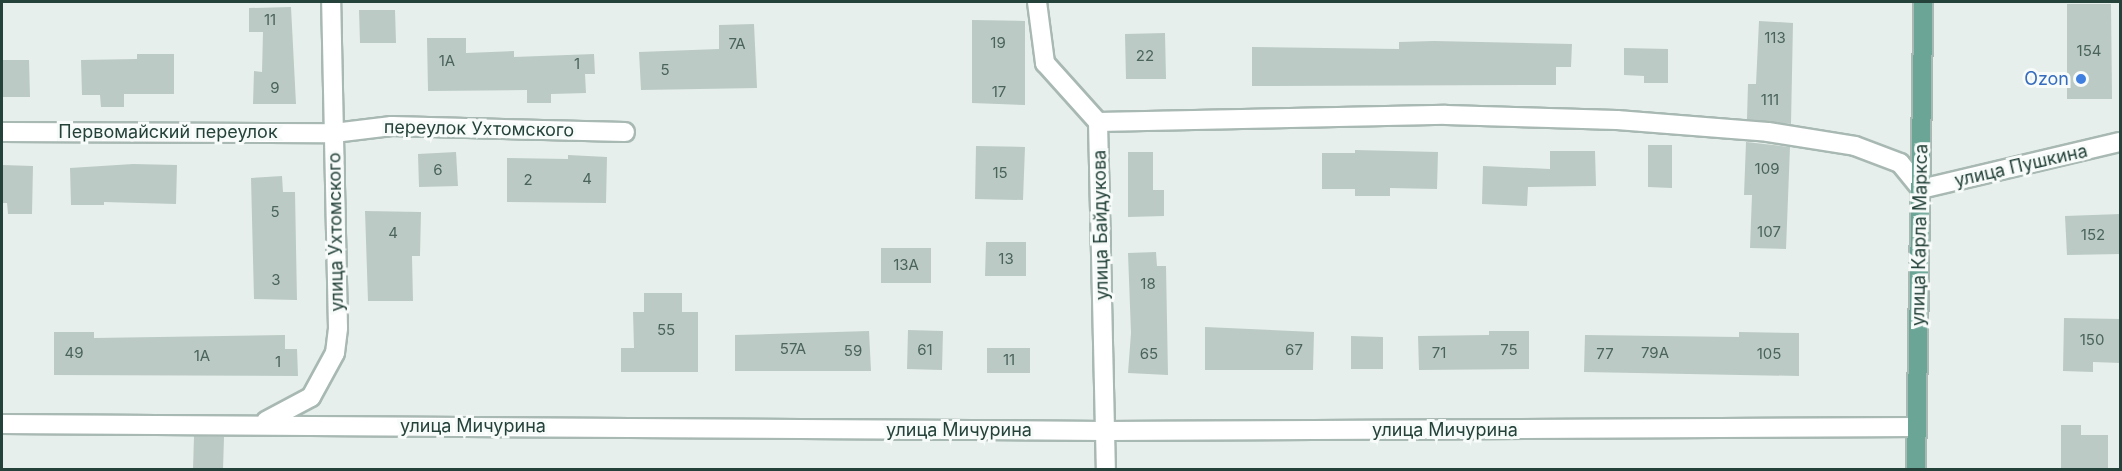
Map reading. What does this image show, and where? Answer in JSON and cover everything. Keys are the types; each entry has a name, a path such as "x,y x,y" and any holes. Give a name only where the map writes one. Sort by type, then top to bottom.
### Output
{"main road":[{"name":"улица Карла Маркса","path":"1917,470 1923,2"}],"street":[{"name":"улица Ухтомского","path":"259,424 311,397 335,353 338,328 331,2"},
{"path":"1037,2 1045,63 1098,122 1446,115 1652,123 1811,137 1856,146 1900,163 1920,189"},
{"name":"улица Байдукова","path":"1098,122 1106,470"},
{"name":"переулок Ухтомского","path":"334,133 392,126 625,132"},
{"name":"Первомайский переулок","path":"2,132 334,133"},
{"name":"улица Пушкина","path":"1920,189 2121,142"},
{"name":"улица Мичурина","path":"2,424 1105,431 1917,427"}],"building":[{"path":"2067,4 2111,4 2112,99 2067,99"},
{"path":"291,7 296,104 253,104 254,71 262,72 263,32 249,32 249,8"},
{"path":"359,10 395,10 396,43 360,43"},
{"path":"972,20 1025,21 1025,105 972,103"},
{"path":"1759,21 1793,23 1791,124 1747,119 1748,84 1756,84"},
{"path":"754,24 757,88 641,90 639,52 719,49 719,25"},
{"path":"1165,33 1166,79 1126,79 1125,34"},
{"path":"427,38 466,38 466,53 514,51 514,57 594,54 595,74 585,74 586,93 551,94 551,103 527,103 527,90 428,91"},
{"path":"1399,42 1572,44 1571,67 1556,67 1556,85 1252,86 1252,47 1399,49"},
{"path":"1624,48 1668,49 1668,83 1644,83 1644,76 1624,75"},
{"path":"137,54 174,54 174,94 124,94 124,107 101,107 100,95 82,95 81,60 137,59"},
{"path":"2,60 29,60 30,97 2,97"},
{"path":"1746,142 1790,147 1786,249 1750,248 1752,195 1744,195"},
{"path":"1648,145 1672,145 1672,188 1648,187"},
{"path":"976,146 1025,147 1023,200 975,199"},
{"path":"1355,150 1438,152 1437,189 1390,188 1390,196 1355,196 1355,189 1322,189 1322,153 1355,153"},
{"path":"1550,151 1595,151 1596,186 1528,187 1527,206 1482,204 1483,166 1550,169"},
{"path":"456,152 458,186 419,187 418,154"},
{"path":"1128,152 1153,152 1153,190 1164,190 1164,216 1128,217"},
{"path":"568,155 607,157 606,203 507,202 507,158 568,159"},
{"path":"133,164 177,165 176,204 104,202 104,205 71,205 70,168"},
{"path":"2,165 33,166 32,214 8,214 7,203 2,203"},
{"path":"282,176 283,192 295,192 297,300 254,299 251,178"},
{"path":"365,211 421,212 420,256 412,256 413,301 368,301"},
{"path":"2121,214 2121,254 2067,255 2065,216"},
{"path":"986,242 1026,242 1026,276 985,276"},
{"path":"881,248 931,248 931,283 881,283"},
{"path":"1156,252 1157,266 1166,266 1168,375 1128,373 1131,333 1128,253"},
{"path":"644,293 682,293 682,312 698,312 698,372 621,372 621,348 634,348 633,312 644,312"},
{"path":"2064,318 2121,319 2121,363 2093,362 2093,372 2063,371"},
{"path":"1205,327 1314,332 1313,370 1205,370"},
{"path":"908,330 943,331 942,370 907,369"},
{"path":"869,331 871,371 735,371 735,335"},
{"path":"1489,331 1529,331 1529,369 1419,370 1418,336 1489,335"},
{"path":"54,332 94,332 94,338 285,335 285,349 297,349 298,376 54,375"},
{"path":"1739,332 1799,333 1799,376 1584,372 1585,335 1739,337"},
{"path":"1351,336 1383,337 1383,369 1351,369"},
{"path":"987,348 1030,348 1030,373 987,373"},
{"path":"2061,425 2081,425 2081,435 2108,435 2108,470 2061,470"},
{"path":"194,436 224,437 223,470 193,470"}],"place":[{"name":"Ozon","path":"2081,79"}]}
